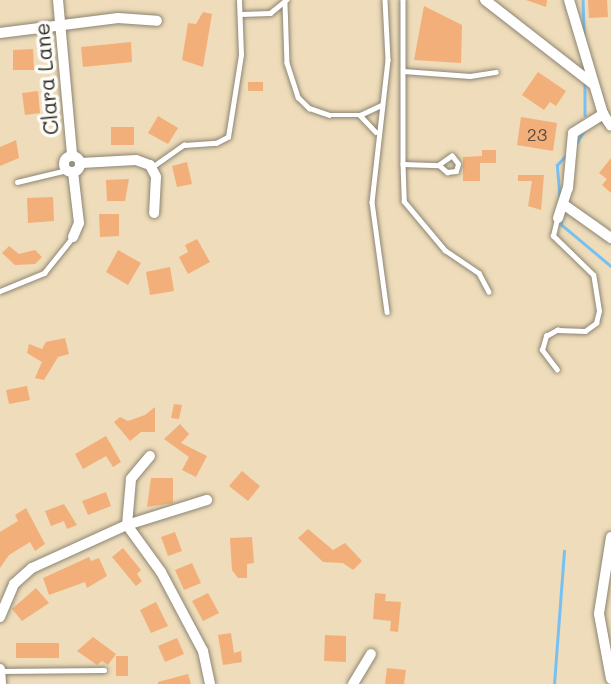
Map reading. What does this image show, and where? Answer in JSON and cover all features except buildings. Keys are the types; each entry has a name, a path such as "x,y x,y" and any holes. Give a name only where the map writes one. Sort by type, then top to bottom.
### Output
{"street":[{"name":"Clara Lane","path":"58,0 72,155"},
{"path":"485,0 593,84"},
{"path":"569,0 593,84 603,114 611,126"},
{"path":"0,33 118,18 156,21"},
{"path":"558,218 563,204 573,133 581,124 603,114"},
{"path":"73,237 79,223 70,171 64,161 72,155 81,163"},
{"path":"70,171 81,163 136,160 152,167 154,213"},
{"path":"563,204 611,238"},
{"path":"149,456 131,479 127,525 147,550 203,651 211,684"},
{"path":"0,617 15,584 32,568 127,525 207,500"},
{"path":"611,537 598,614 611,678"},
{"path":"353,684 371,654"},
{"path":"0,670 1,684"}],"lane":[{"path":"152,167 184,145 216,143 228,137 239,78 239,0"},
{"path":"385,0 388,60 376,132 372,202 387,312"},
{"path":"403,0 404,201 445,250 478,273 489,292"},
{"path":"241,13 270,13 285,2"},
{"path":"285,2 287,63 298,97 309,108 329,115 360,115 381,105"},
{"path":"403,71 470,76 496,72"},
{"path":"360,115 376,132"},
{"path":"403,164 439,165 452,156 458,164 456,171 447,172 439,165"},
{"path":"17,182 70,171"},
{"path":"557,370 542,350 546,336 557,330 585,331 596,323 598,311 593,275 555,241 552,229 558,218"},
{"path":"0,291 44,274 73,237"},
{"path":"0,670 104,670"}],"waterway":[{"path":"583,0 584,35"},
{"path":"585,83 585,115"},
{"path":"575,145 585,129"},
{"path":"560,202 557,165 568,153"},
{"path":"561,219 562,225 611,266"},
{"path":"554,684 564,551"}]}
